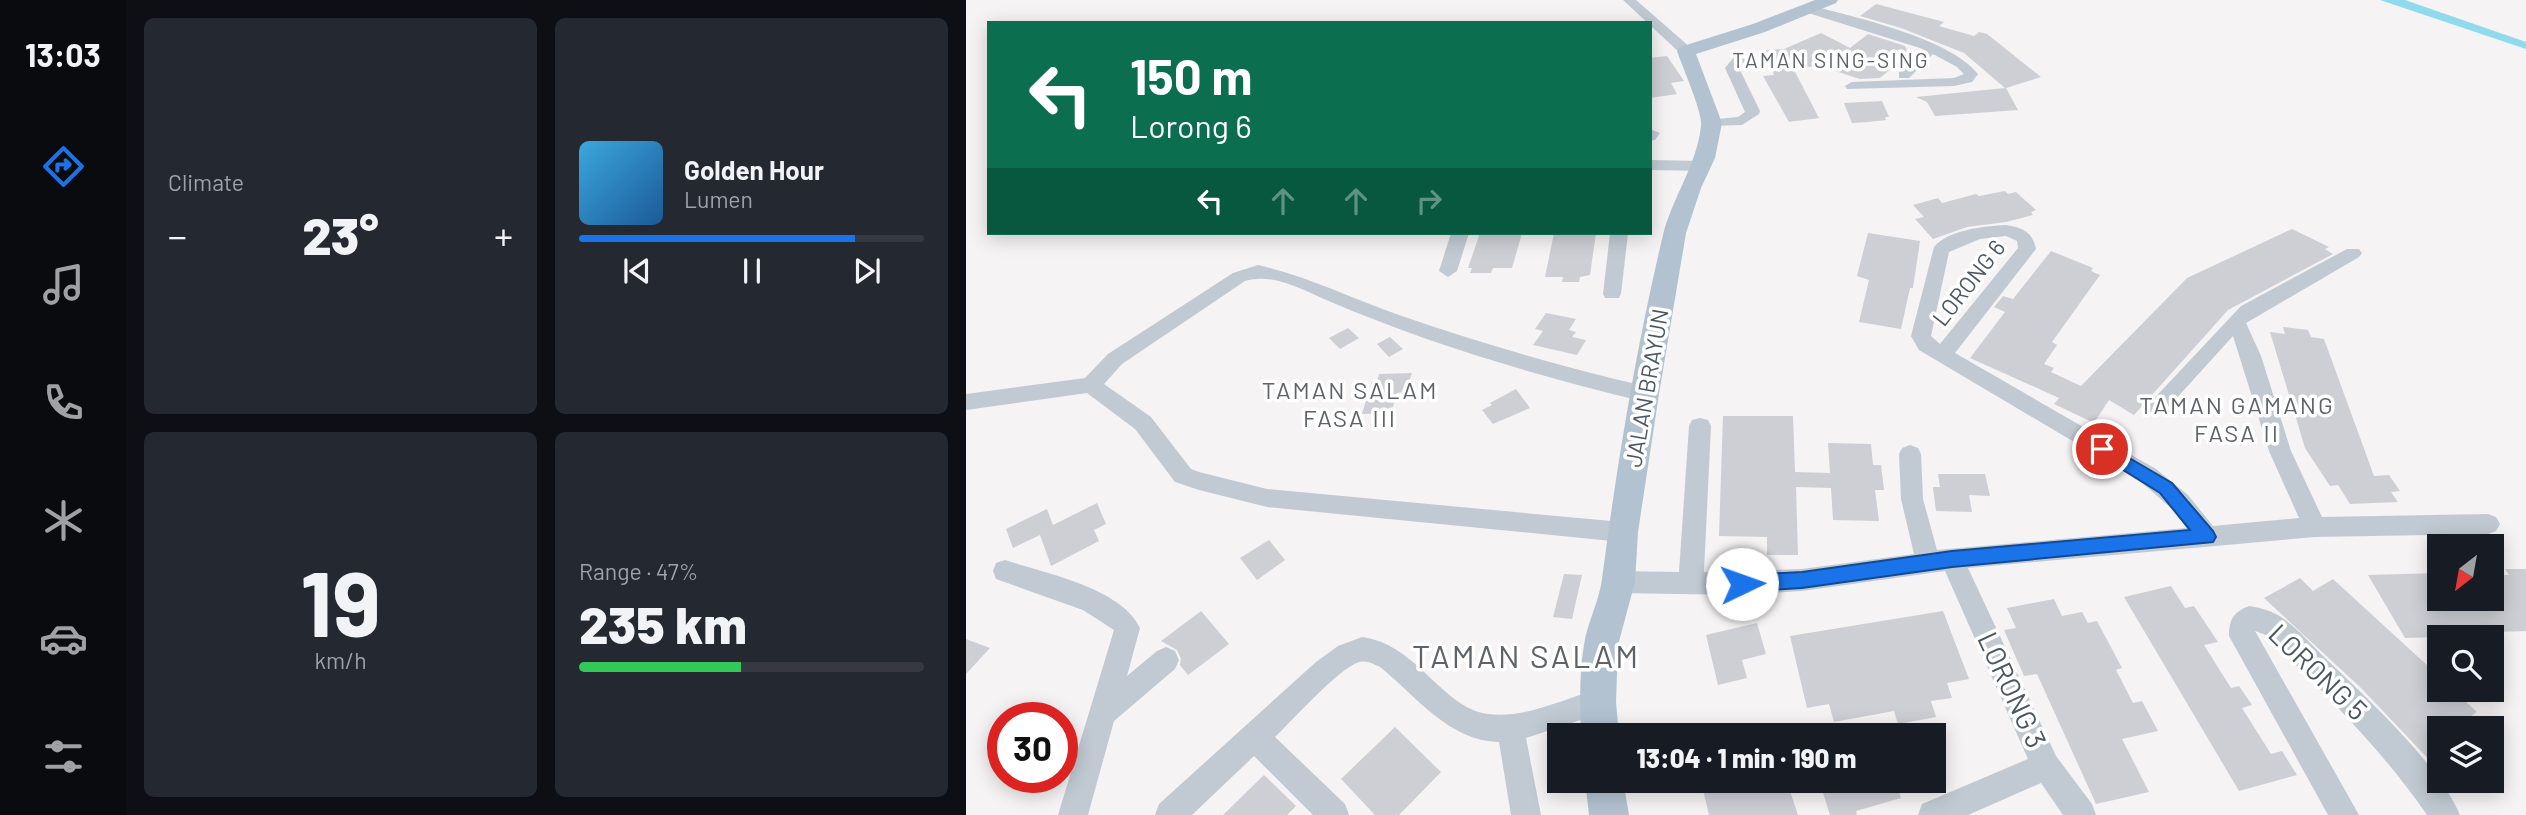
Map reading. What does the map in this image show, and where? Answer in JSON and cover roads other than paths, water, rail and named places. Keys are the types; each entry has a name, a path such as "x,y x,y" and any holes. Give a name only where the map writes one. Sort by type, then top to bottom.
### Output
{"main road":[{"path":"1712,123 1686,51 1830,0"},
{"name":"JALAN BRAYUN","path":"1599,723 1601,645 1618,582 1622,532 1644,394 1675,233 1690,188 1702,166 1712,123"},
{"path":"1606,793 1609,815"}],"street":[{"path":"1629,0 1686,51"},
{"path":"1810,9 1950,55 1970,71 1970,77 1954,82 1853,86"},
{"path":"1904,75 1931,48"},
{"path":"1712,123 1742,121 1752,114 1732,68 1740,60"},
{"path":"1652,164 1702,166"},
{"name":"LORONG 6","path":"1942,355 2024,253 2028,244 2021,234 1997,230 1950,243 1940,251 1921,336 1926,345 1942,355 2148,475 2180,502 2207,537"},
{"path":"1448,271 1459,235"},
{"path":"1612,294 1619,235"},
{"path":"2158,406 2248,311 2353,253"},
{"path":"966,402 1091,385 1115,359 1239,276 1258,271 1290,278 1430,333 1564,375 1644,394"},
{"path":"2236,321 2251,356 2280,452 2315,527"},
{"path":"1091,385 1143,423 1183,475 1199,481 1267,498 1622,532"},
{"path":"1691,583 1700,426"},
{"name":"LORONG 3","path":"1910,454 1912,499 1940,561 2046,766 2081,815"},
{"path":"1618,582 1802,580 1940,561 2315,527 2488,524"},
{"path":"1005,571 1108,608 1125,621 1126,637 1073,815"},
{"name":"LORONG 5","path":"2344,815 2242,636 2242,624 2249,618 2263,620 2275,627 2363,714 2403,756 2445,815"},
{"path":"1170,815 1256,738 1325,671 1346,655 1362,649 1372,649 1398,664 1440,705 1465,721 1488,728 1510,727 1598,702"},
{"path":"1105,711 1166,660"},
{"path":"1510,727 1527,815"},
{"path":"1256,738 1334,815"},
{"path":"1933,815 2046,766"}],"water":[{"path":"2380,0 2405,0 2526,42 2526,49"}],"district":[{"name":"TAMAN SING-SING","path":"1831,61"},
{"name":"TAMAN SALAM FASA III","path":"1350,405"},
{"name":"TAMAN GAMANG FASA II","path":"2237,420"},
{"name":"TAMAN SALAM","path":"1526,657"}]}
